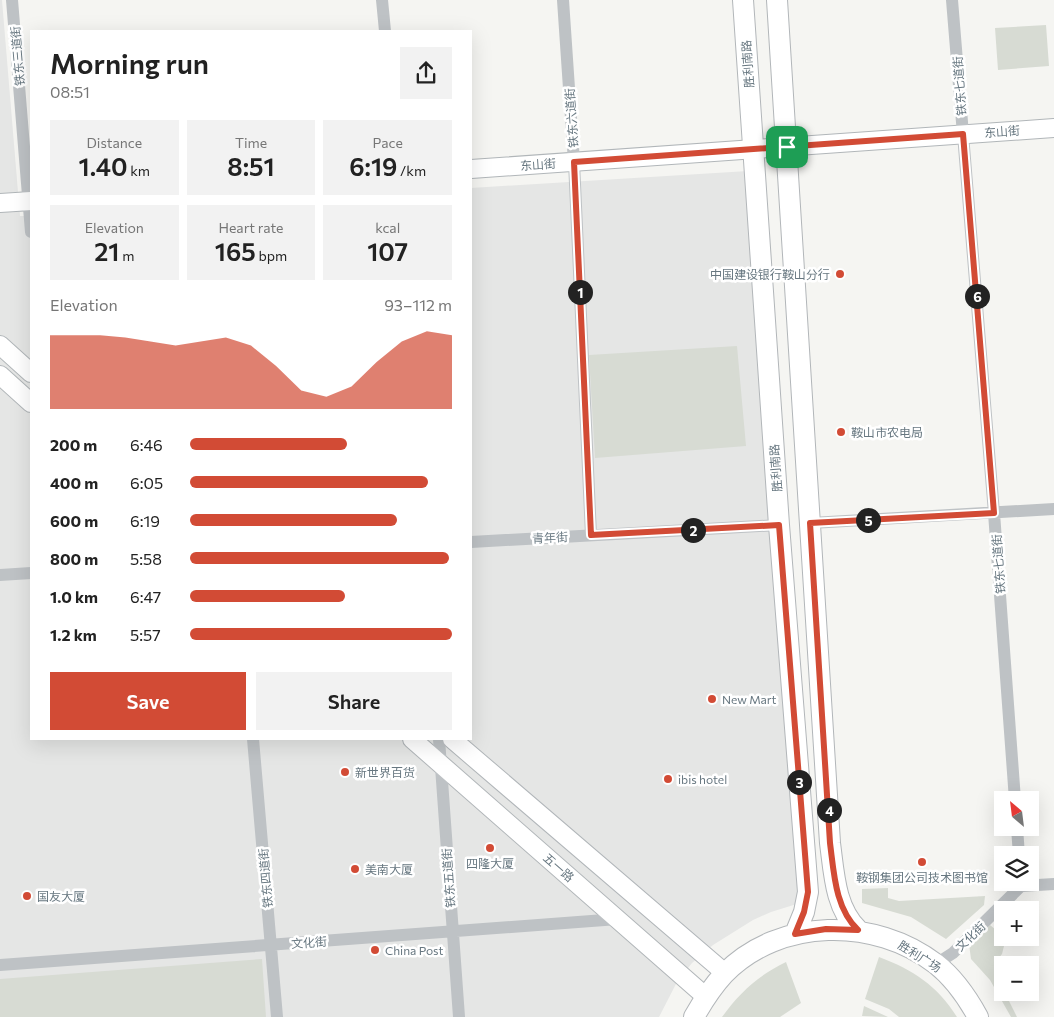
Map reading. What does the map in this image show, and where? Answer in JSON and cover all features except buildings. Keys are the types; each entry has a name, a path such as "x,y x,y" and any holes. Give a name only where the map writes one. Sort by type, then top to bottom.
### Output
{"main road":[{"name":"胜利南路","path":"743,0 779,525 805,855 807,902 795,934"},
{"path":"777,0 830,843 834,877 841,902 847,918 858,930"},
{"name":"东山街","path":"472,169 1054,128"},
{"path":"0,203 30,201"},
{"path":"0,345 30,373"},
{"path":"0,375 30,402"},
{"name":"五一路","path":"413,740 706,996"},
{"path":"453,740 725,973"},
{"path":"805,855 812,870 815,873 822,873 827,869 829,863 830,843"},
{"name":"胜利广场","path":"694,1017 706,996 725,973 746,956 770,943 795,934 826,929 858,930 899,942 936,964 954,981 970,1001 978,1017"}],"street":[{"name":"铁东三道街","path":"12,0 30,201"},
{"path":"382,0 384,30"},
{"name":"铁东六道街","path":"563,0 574,162 591,535"},
{"name":"铁东七道街","path":"952,0 994,513 1014,791"},
{"path":"810,523 1054,509"},
{"name":"青年街","path":"472,542 779,525"},
{"path":"0,575 30,573"},
{"name":"铁东四道街","path":"253,740 277,1017"},
{"name":"铁东五道街","path":"439,740 459,1017"},
{"name":"文化街","path":"1039,884 1054,884"},
{"name":"文化街","path":"936,964 953,953 1014,891"},
{"name":"文化街","path":"0,965 618,919"}],"shaded area":[{"path":"0,0 2,0 20,216 30,216 30,740 472,740 472,188 748,171 800,903 753,920 713,945 692,963 677,982 659,1017 0,1017"},
{"path":"1046,25 1049,66 998,70 995,28"},
{"path":"737,346 746,446 595,458 589,355"},
{"path":"888,888 888,898 899,901 985,896 984,905 946,939 911,917 862,903 862,889"},
{"path":"990,925 994,928 994,946 1004,946 1000,956 994,956 994,987 971,959 969,944"},
{"path":"879,957 903,967 923,980 941,996 957,1017 899,1017 889,1009 865,999"},
{"path":"262,959 266,1017 0,1017 0,979"},
{"path":"786,962 801,1003 780,1017 722,1017 751,985"},
{"path":"1002,1001 1009,1001 1017,1017 1011,1017"},
{"path":"864,1006 888,1017 862,1016"}],"place":[{"name":"中国建设银行鞍山分行","path":"840,274"},
{"name":"鞍山市农电局","path":"841,432"},
{"name":"New Mart","path":"712,699"},
{"name":"新世界百货","path":"345,772"},
{"name":"ibis hotel","path":"668,779"},
{"name":"四隆大厦","path":"490,848"},
{"name":"鞍钢集团公司技术图书馆","path":"922,862"},
{"name":"美南大厦","path":"355,869"},
{"name":"国友大厦","path":"27,896"},
{"name":"China Post","path":"375,950"}],"route":[{"path":"963,134 994,513 810,523 830,843 834,877 847,918 858,930 826,929 795,934 804,912 808,892 779,525 591,535 574,162 787,147 963,134"}]}
